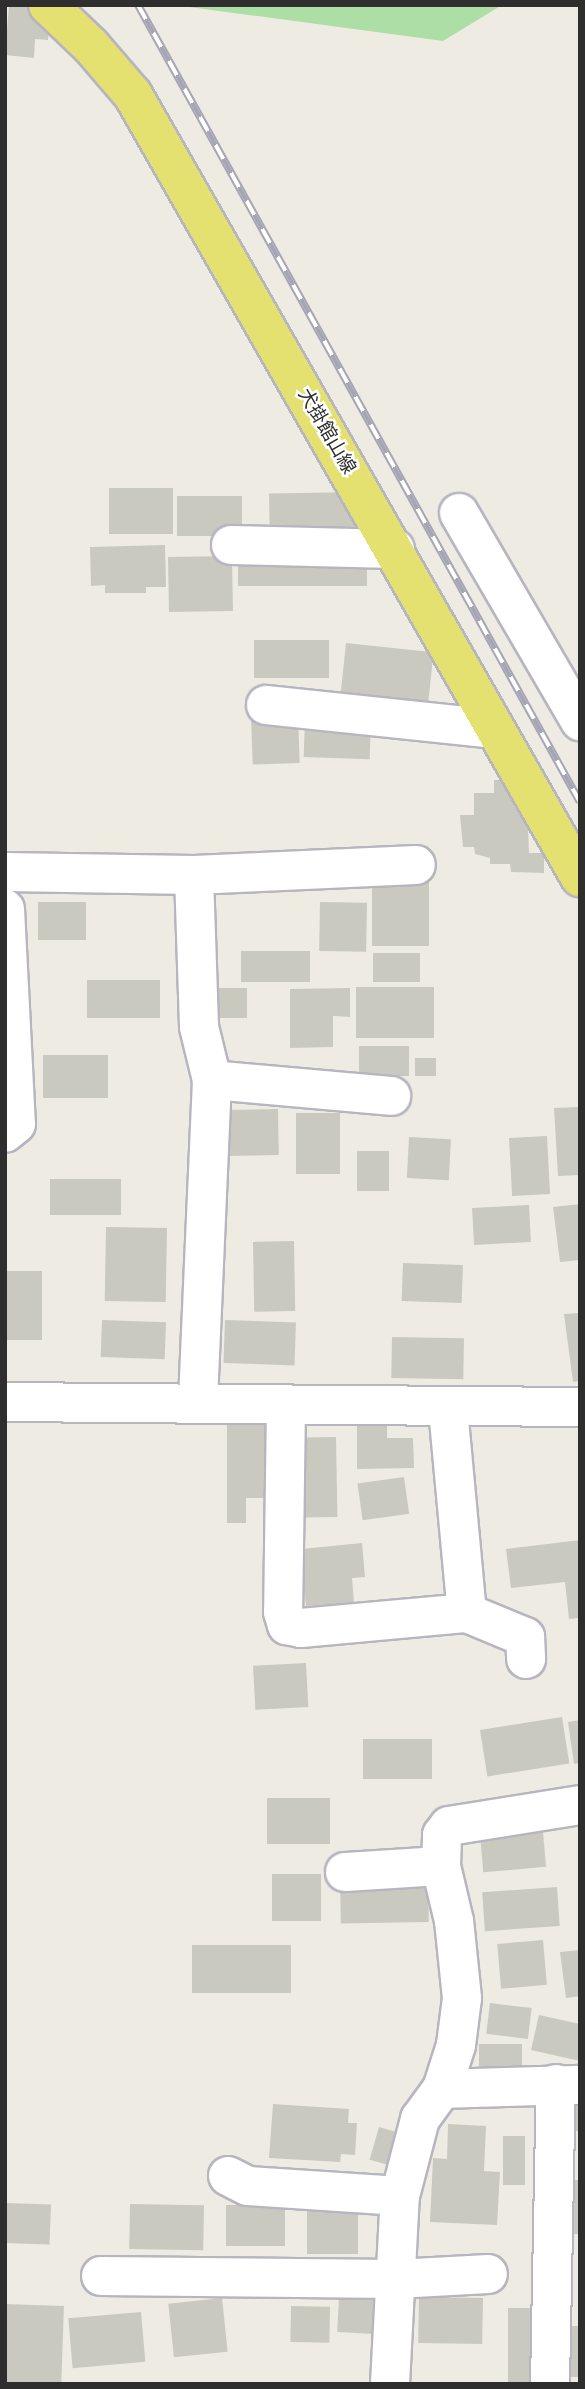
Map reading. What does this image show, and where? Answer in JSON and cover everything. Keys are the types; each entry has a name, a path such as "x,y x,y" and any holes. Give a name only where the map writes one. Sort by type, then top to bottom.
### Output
{"main road":[{"name":"犬掛館山線","path":"48,5 92,46 134,95 580,877"}],"street":[{"path":"459,513 580,721"},
{"path":"231,545 395,549"},
{"path":"265,705 494,729"},
{"path":"5,872 194,874 416,865"},
{"path":"194,874 199,1027 212,1080 198,1403"},
{"path":"5,909 16,1124 5,1133"},
{"path":"212,1080 391,1096"},
{"path":"5,1402 448,1409 580,1407"},
{"path":"286,1405 283,1612 287,1625 300,1628 467,1613 525,1637 526,1659"},
{"path":"448,1409 467,1613"},
{"path":"390,2384 400,2196 420,2119 442,2089 456,2045 463,1998 454,1921 441,1866 440,1846 449,1826 580,1805"},
{"path":"345,1872 441,1866"},
{"path":"442,2089 568,2085 550,2384"},
{"path":"228,2176 259,2188 400,2196"},
{"path":"101,2276 396,2279 488,2274"}],"green space":[{"path":"175,5 502,5 443,41"}],"building":[{"path":"9,5 42,5 50,15 48,40 35,39 34,58 5,55"},
{"path":"109,488 173,488 173,534 109,534"},
{"path":"358,492 359,536 270,538 269,494"},
{"path":"177,496 242,496 242,536 177,536"},
{"path":"165,545 166,587 146,587 146,593 105,593 105,585 91,586 90,547"},
{"path":"238,552 367,552 367,586 238,586"},
{"path":"232,556 233,611 169,612 168,557"},
{"path":"254,640 329,640 329,678 254,678"},
{"path":"346,643 434,652 428,702 341,693"},
{"path":"298,715 300,763 253,765 251,717"},
{"path":"305,719 371,721 370,759 304,757"},
{"path":"494,780 514,780 515,802 527,802 529,853 544,853 544,873 511,872 510,864 490,864 490,858 475,854 474,847 463,847 460,815 474,815 474,793 494,793"},
{"path":"372,876 429,876 429,946 372,946"},
{"path":"38,902 86,902 86,940 38,940"},
{"path":"320,902 367,903 366,952 319,951"},
{"path":"241,951 310,951 310,982 241,982"},
{"path":"373,953 420,953 420,982 373,982"},
{"path":"87,980 160,980 160,1018 87,1018"},
{"path":"356,987 434,987 434,1038 356,1038"},
{"path":"205,988 247,988 247,1018 205,1018"},
{"path":"350,988 350,1017 333,1016 333,1047 290,1048 290,989"},
{"path":"359,1046 409,1046 409,1076 359,1076"},
{"path":"43,1055 108,1055 108,1098 43,1098"},
{"path":"415,1058 436,1058 436,1076 415,1076"},
{"path":"580,1107 580,1175 558,1176 554,1108"},
{"path":"278,1109 279,1155 221,1156 220,1110"},
{"path":"296,1113 340,1113 340,1174 296,1174"},
{"path":"547,1136 550,1194 512,1196 509,1138"},
{"path":"409,1137 451,1139 449,1180 407,1178"},
{"path":"357,1151 389,1151 389,1191 357,1191"},
{"path":"50,1179 121,1179 121,1215 50,1215"},
{"path":"580,1204 580,1260 560,1262 553,1207"},
{"path":"529,1205 531,1242 474,1245 472,1208"},
{"path":"106,1227 167,1228 166,1302 105,1301"},
{"path":"294,1241 295,1311 254,1312 253,1242"},
{"path":"403,1263 463,1265 462,1303 402,1301"},
{"path":"5,1271 42,1271 42,1340 5,1340"},
{"path":"580,1313 580,1381 573,1382 564,1314"},
{"path":"102,1320 166,1322 165,1359 101,1357"},
{"path":"225,1320 296,1322 294,1365 223,1363"},
{"path":"392,1337 464,1338 463,1379 391,1378"},
{"path":"227,1421 272,1421 272,1498 246,1498 246,1523 227,1523"},
{"path":"357,1422 387,1422 387,1438 413,1438 414,1468 357,1469"},
{"path":"336,1437 337,1517 302,1518 301,1438"},
{"path":"404,1477 409,1514 363,1520 357,1484"},
{"path":"580,1540 580,1618 569,1619 565,1582 511,1588 506,1549"},
{"path":"362,1543 365,1577 352,1578 354,1602 306,1606 301,1549"},
{"path":"306,1663 308,1707 255,1710 253,1666"},
{"path":"562,1717 569,1763 487,1776 480,1730"},
{"path":"580,1720 580,1763 574,1764 568,1722"},
{"path":"363,1739 432,1739 432,1779 363,1779"},
{"path":"267,1798 330,1798 330,1844 267,1844"},
{"path":"543,1832 546,1867 483,1872 480,1837"},
{"path":"272,1874 321,1874 321,1921 272,1921"},
{"path":"428,1877 429,1922 341,1924 340,1879"},
{"path":"557,1887 560,1926 485,1931 482,1892"},
{"path":"543,1940 547,1985 501,1989 497,1944"},
{"path":"192,1945 291,1945 291,1993 192,1993"},
{"path":"580,1950 580,1996 566,1998 560,1952"},
{"path":"490,2003 532,2008 528,2039 486,2034"},
{"path":"539,2015 580,2024 580,2061 531,2050"},
{"path":"479,2044 522,2044 522,2071 479,2071"},
{"path":"565,2095 580,2095 580,2131 565,2131"},
{"path":"273,2104 349,2109 348,2123 357,2123 355,2155 341,2154 340,2162 269,2158"},
{"path":"448,2124 486,2126 484,2171 500,2172 497,2225 430,2222 433,2158 447,2159"},
{"path":"379,2127 404,2134 395,2167 370,2160"},
{"path":"503,2136 525,2136 525,2185 503,2185"},
{"path":"568,2180 580,2180 580,2234 568,2234"},
{"path":"5,2203 51,2205 50,2245 5,2243"},
{"path":"130,2204 204,2205 203,2250 129,2249"},
{"path":"307,2204 358,2204 358,2254 307,2254"},
{"path":"226,2205 285,2205 285,2246 226,2246"},
{"path":"339,2297 382,2299 380,2334 337,2332"},
{"path":"419,2297 483,2298 482,2344 418,2343"},
{"path":"222,2298 228,2352 174,2357 168,2304"},
{"path":"5,2304 64,2306 61,2384 5,2384"},
{"path":"291,2306 330,2307 329,2343 290,2342"},
{"path":"508,2308 541,2308 541,2384 508,2384"},
{"path":"141,2312 145,2362 73,2368 68,2318"},
{"path":"561,2326 580,2326 580,2377 561,2377"}],"railway":[{"path":"138,5 580,802"}]}
